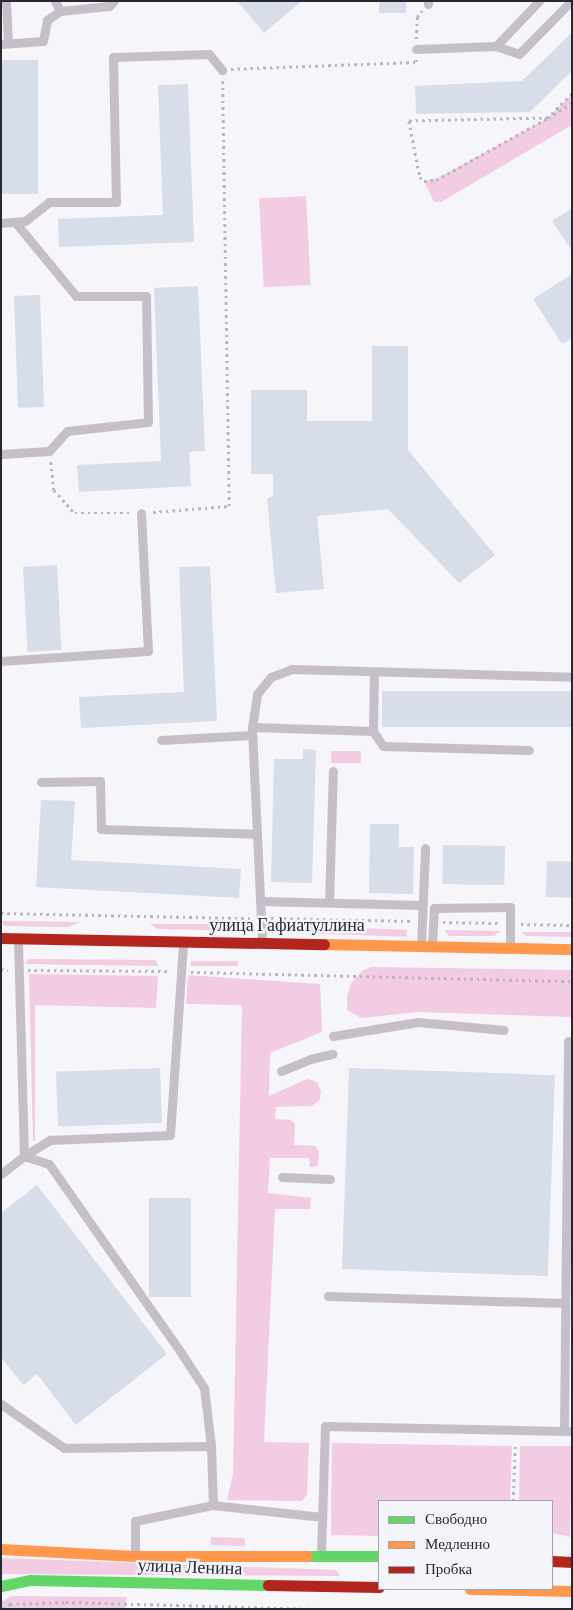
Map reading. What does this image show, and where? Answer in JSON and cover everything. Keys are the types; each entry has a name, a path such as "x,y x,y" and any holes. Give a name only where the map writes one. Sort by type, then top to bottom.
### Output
{"main road":[{"name":"улица Гафиатуллина","path":"1,938 572,949"},
{"name":"улица Ленина","path":"1,1548 135,1556 378,1556"},
{"path":"351,1586 352,1556"},
{"path":"553,1561 572,1562"},
{"name":"улица Ленина","path":"1,1586 30,1580 378,1587"},
{"path":"521,1590 572,1591"}],"lane":[{"path":"6,1 5,43 43,41 47,20 60,11 109,6 114,1"},
{"path":"56,1 60,11"},
{"path":"496,46 539,1"},
{"path":"416,49 496,46 519,54 571,1"},
{"path":"1,223 25,222 49,202 116,202 113,57 209,54 222,70"},
{"path":"1,454 50,450 67,431 148,422 146,296 76,296 15,222"},
{"path":"1,661 148,651 141,513"},
{"path":"262,944 252,731 257,694 263,684 280,673 292,670 572,677"},
{"path":"374,672 374,731 379,743 388,749 529,750"},
{"path":"161,740 252,731 374,731"},
{"path":"329,902 333,771"},
{"path":"41,782 100,781 101,829 257,834"},
{"path":"425,848 422,921 426,945"},
{"path":"260,901 422,905"},
{"path":"426,945 433,922 434,908 510,908 510,947"},
{"path":"18,938 17,970 24,1156"},
{"path":"1,1174 24,1156 50,1140 170,1135 183,942"},
{"path":"333,1036 418,1022 504,1030"},
{"path":"321,1555 325,1426 568,1431 565,1304 568,1041"},
{"path":"281,1071 310,1059 332,1054"},
{"path":"24,1156 49,1164 204,1388 211,1446 213,1505"},
{"path":"282,1176 330,1179"},
{"path":"328,1296 565,1304"},
{"path":"1,1404 64,1448 211,1446"},
{"path":"135,1556 135,1521 213,1505 322,1517"}],"path":[{"path":"50,450 54,490 75,513 141,513 229,506 222,70 416,62 417,17 428,3"},
{"path":"572,94 548,118 408,121 420,177 424,181 436,180 548,118 572,104"},
{"path":"1,913 422,921"},
{"path":"433,922 572,925"},
{"path":"1,970 180,971 572,981"},
{"path":"514,1500 515,1446"},
{"path":"3,1609 10,1604 66,1602 316,1609"}],"shaded area":[{"path":"572,94 572,125 441,202 434,202 424,181 438,178 548,118"},
{"path":"306,196 311,285 264,287 259,198"},
{"path":"331,751 361,751 361,763 331,763"},
{"path":"2,921 80,922 68,927 4,926"},
{"path":"150,924 246,924 245,931 157,929"},
{"path":"271,925 407,930 407,937 271,932"},
{"path":"444,930 501,931 494,936 449,936"},
{"path":"521,932 572,932 572,937 526,936"},
{"path":"28,959 155,960 159,966 25,964"},
{"path":"191,961 238,961 238,966 191,966"},
{"path":"371,967 572,970 572,1017 418,1012 361,1018 347,1010 347,997 351,983 362,971"},
{"path":"29,974 158,976 156,1008 35,1005 35,1142 33,1141"},
{"path":"188,975 320,984 322,1032 270,1053 269,1096 307,1079 317,1082 321,1091 320,1100 312,1106 276,1107 275,1119 291,1120 295,1124 294,1145 315,1146 319,1151 318,1166 310,1167 309,1158 270,1158 268,1193 311,1198 310,1209 275,1209 264,1442 309,1443 307,1494 302,1501 227,1500 233,1474 242,1005 186,1004"},
{"path":"332,1443 512,1446 510,1500 378,1500 378,1536 331,1535"},
{"path":"520,1446 572,1446 570,1537 553,1533 553,1500 519,1500"},
{"path":"211,1537 245,1538 245,1546 211,1545"},
{"path":"1,1558 336,1570 340,1576 1,1574"},
{"path":"12,1596 127,1597 125,1609 1,1609 1,1602"}],"building":[{"path":"237,1 302,1 264,33"},
{"path":"379,1 406,1 406,13 379,13"},
{"path":"572,32 572,71 530,112 416,114 415,86 522,81"},
{"path":"1,60 38,60 38,194 1,194"},
{"path":"188,84 194,242 59,247 58,219 163,215 158,85"},
{"path":"572,208 572,251 552,221"},
{"path":"572,274 572,338 562,344 533,299"},
{"path":"198,286 205,451 189,452 191,486 79,492 77,465 161,461 154,288"},
{"path":"40,295 44,407 18,408 14,296"},
{"path":"372,346 408,346 408,450 495,555 459,583 388,509 317,516 324,589 276,593 267,499 273,496 273,474 251,474 251,390 307,390 307,421 372,421"},
{"path":"57,565 61,650 27,652 23,567"},
{"path":"210,566 217,721 81,728 79,697 184,692 179,567"},
{"path":"382,691 572,691 572,727 382,727"},
{"path":"303,749 316,750 312,883 271,882 274,759 303,759"},
{"path":"41,800 75,801 71,860 241,869 239,898 36,887"},
{"path":"370,824 399,824 399,847 414,847 413,894 369,893"},
{"path":"443,845 505,846 504,885 442,884"},
{"path":"547,861 572,862 571,898 546,897"},
{"path":"160,1068 162,1123 58,1127 56,1072"},
{"path":"349,1068 555,1075 548,1276 342,1269"},
{"path":"37,1185 167,1354 76,1425 37,1374 23,1385 1,1357 1,1213"},
{"path":"149,1198 191,1198 191,1297 149,1297"}],"traffic: fast":[{"path":"307,1556 378,1556"},
{"path":"1,1586 30,1580 268,1585"}],"traffic: slow":[{"path":"324,944 572,949"},
{"path":"1,1549 135,1556 307,1556"},
{"path":"521,1590 572,1591"}],"traffic: jam":[{"path":"1,938 324,944"},
{"path":"553,1561 572,1562"},
{"path":"268,1585 378,1587"}]}
